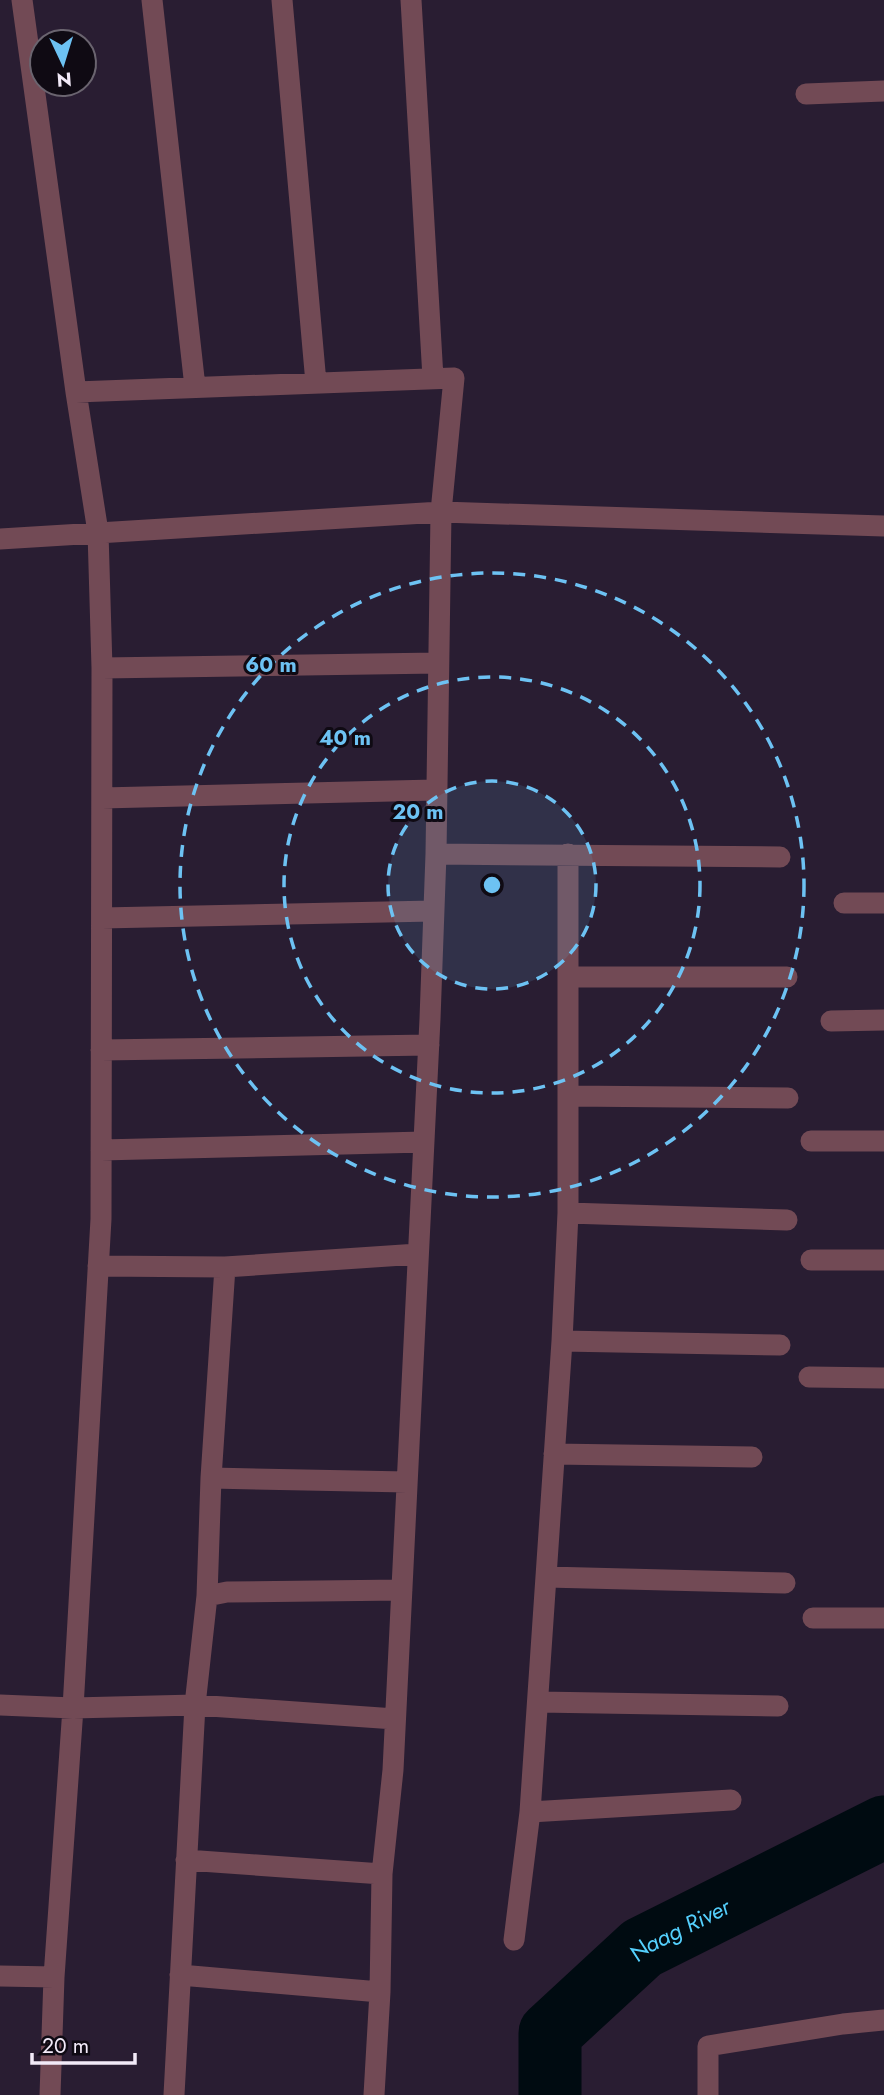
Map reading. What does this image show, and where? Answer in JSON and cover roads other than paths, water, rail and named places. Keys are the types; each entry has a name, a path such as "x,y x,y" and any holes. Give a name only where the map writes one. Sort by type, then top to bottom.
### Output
{"street":[{"path":"22,0 98,532 102,668 101,1150 98,1266 73,1708 54,1977 50,2095"},
{"path":"152,0 195,387"},
{"path":"282,0 316,383"},
{"path":"411,0 433,378"},
{"path":"806,94 884,91"},
{"path":"76,392 454,377 441,512 436,854 429,1045 393,1770 382,1874 380,1992 374,2095"},
{"path":"0,539 441,512 884,526"},
{"path":"102,668 438,663"},
{"path":"102,799 435,790"},
{"path":"436,854 780,857"},
{"path":"514,1940 530,1812 539,1702 562,1340 568,1213 568,854"},
{"path":"844,903 884,904"},
{"path":"102,918 433,911"},
{"path":"569,977 788,977"},
{"path":"831,1021 884,1020"},
{"path":"101,1050 429,1045"},
{"path":"569,1096 788,1098"},
{"path":"811,1141 884,1141"},
{"path":"101,1150 424,1142"},
{"path":"568,1213 787,1220"},
{"path":"98,1266 225,1266 418,1254"},
{"path":"811,1260 884,1260"},
{"path":"174,2095 195,1705 207,1596 211,1478 225,1266"},
{"path":"562,1340 780,1345"},
{"path":"809,1377 884,1378"},
{"path":"554,1454 752,1457"},
{"path":"211,1478 407,1482"},
{"path":"547,1577 785,1583"},
{"path":"207,1596 227,1592 402,1590"},
{"path":"813,1618 884,1618"},
{"path":"539,1702 778,1706"},
{"path":"0,1705 73,1708 195,1705 395,1718"},
{"path":"530,1812 731,1800"},
{"path":"186,1860 382,1874"},
{"path":"180,1975 380,1992"},
{"path":"0,1976 54,1977"},
{"path":"708,2095 708,2046 884,2020"}],"waterway":[{"name":"Naag River","path":"550,2095 550,2033 642,1948 884,1827"}]}
